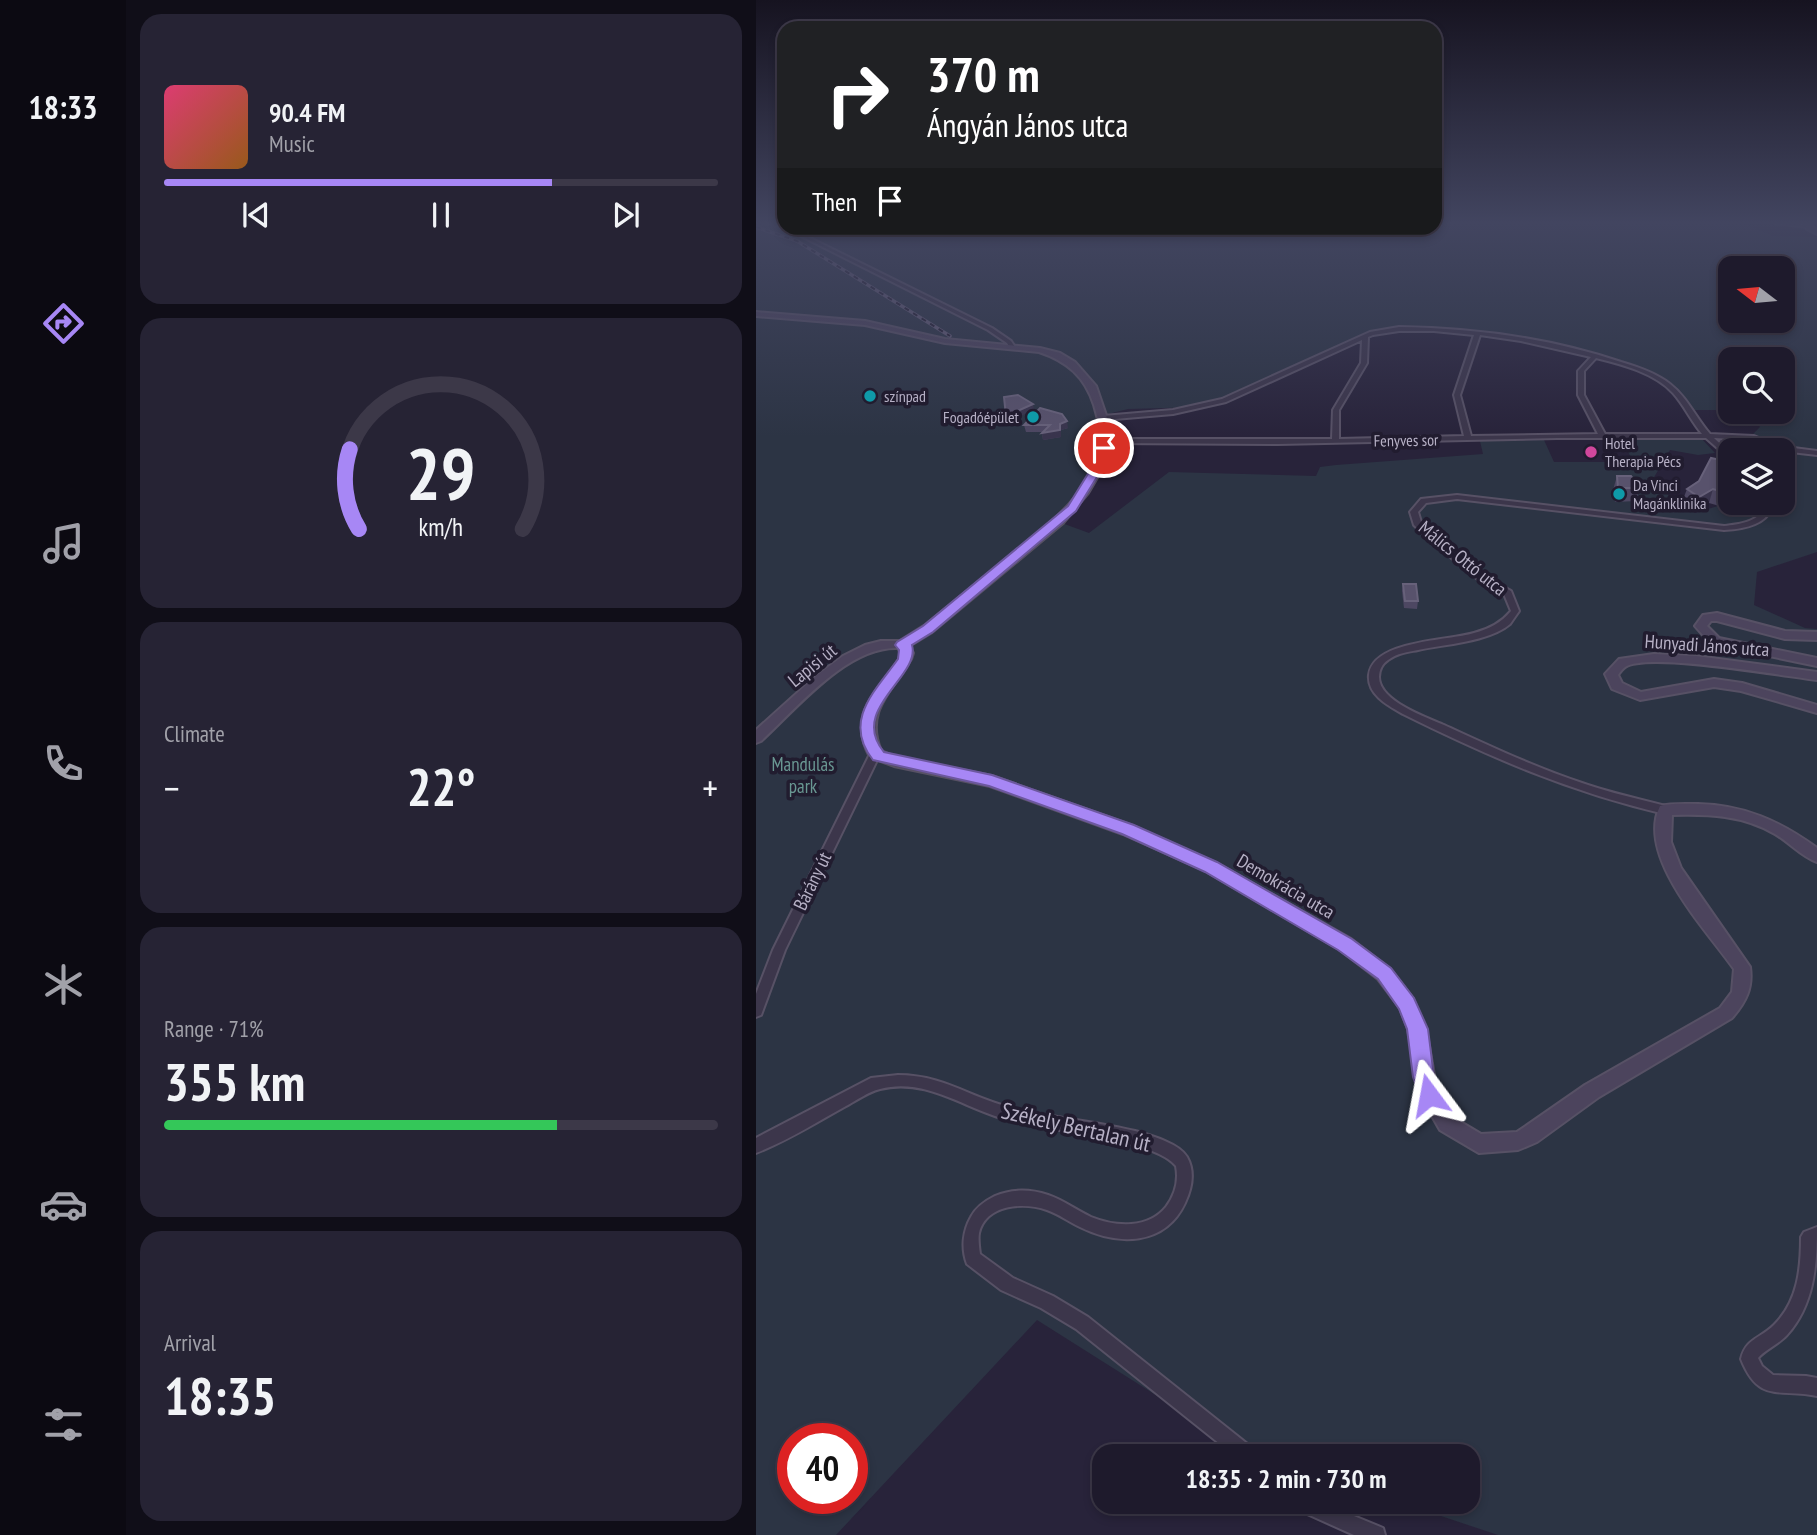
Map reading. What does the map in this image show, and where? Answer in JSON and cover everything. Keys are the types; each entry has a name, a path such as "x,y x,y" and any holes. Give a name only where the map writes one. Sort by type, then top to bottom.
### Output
{"street":[{"path":"921,295 990,329 1012,347"},
{"path":"756,314 859,323 945,341 1012,347 1058,355 1072,364 1092,386 1103,418 1105,441 1100,464 1072,508 928,629 902,645 906,648 905,659 869,710 868,728 874,754"},
{"path":"1103,418 1173,412 1224,401 1365,336 1392,329 1478,333 1555,346 1650,374 1676,392 1707,436 1718,446"},
{"path":"1468,439 1457,395 1478,333"},
{"path":"1335,441 1335,410 1364,363 1365,336"},
{"path":"1594,357 1581,371 1581,396 1603,436"},
{"name":"Fenyves sor","path":"1105,441 1335,441 1603,436 1754,438"},
{"name":"Fenyves sor","path":"1795,452 1802,453"},
{"path":"1802,453 1817,453"},
{"path":"1802,453 1817,458"},
{"name":"Málics Ottó utca","path":"1665,810 1572,785 1502,758 1395,704 1377,692 1374,671 1382,659 1403,649 1466,638 1505,624 1515,611 1508,593 1483,579 1436,541 1417,523 1414,512 1424,502 1457,497 1724,528 1752,523 1762,515"},
{"name":"Hunyadi János utca","path":"1817,636 1785,635 1717,617 1704,620 1701,626 1715,641 1817,662"},
{"name":"Lapisi út","path":"756,738 814,687 862,650 890,644 902,645"},
{"name":"Hunyadi János utca","path":"1817,676 1654,658 1623,662 1611,674 1617,686 1640,696 1714,683 1742,687 1817,709"},
{"name":"Demokrácia utca","path":"874,754 894,761 992,781 1128,830 1211,867 1345,944 1384,974 1407,1004 1418,1029 1429,1095 1447,1124 1479,1144 1518,1141 1530,1135 1592,1091 1726,1013 1742,995 1742,967 1680,881 1667,857 1662,841 1665,810"},
{"name":"Bárány út","path":"756,1011 779,950 874,754"},
{"path":"1665,810 1713,807 1745,814 1789,834 1817,856"},
{"name":"Székely Bertalan út","path":"756,1146 876,1083 896,1080 934,1085 1007,1114 1150,1142 1176,1156 1183,1164 1185,1179 1180,1200 1162,1222 1151,1229 1133,1233 1113,1231 1091,1224 1047,1202 1007,1199 996,1201 981,1214 972,1232 973,1258 1007,1284 1047,1302 1083,1323 1234,1444"},
{"path":"1817,1235 1809,1237 1807,1277 1799,1303 1786,1328 1769,1342 1751,1351 1749,1359 1758,1377 1767,1384 1817,1387"},
{"path":"1327,1514 1376,1535"}],"green space":[{"name":"Mandulás park","path":"756,295 1718,295 1718,333 1795,333 1796,295 1817,295 1817,552 1757,572 1754,605 1805,628 1817,629 1817,1535 1498,1535 1435,1514 1480,1514 1480,1444 1238,1444 1227,1440 1037,1320 868,1501 868,1423 777,1423 777,1514 856,1514 836,1535 756,1535","holes":["1392,329 1478,333 1582,354 1650,374 1676,392 1689,410 1718,410 1718,347 1795,347 1795,424 1758,424 1760,427 1749,438 1795,438 1795,515 1718,515 1718,506 1695,513 1669,496 1653,479 1670,450 1698,455 1715,453 1701,438 1622,439 1633,462 1554,462 1544,440 1480,441 1483,454 1320,467 1316,476 1169,472 1089,533 1059,522 1072,508 1103,441 1100,416 1128,409 1202,407 1244,392 1363,336"]}],"building":[{"path":"1018,395 1033,404 1006,416 1004,397"},
{"path":"1040,408 1062,414 1067,421 1060,424 1060,430 1042,433 1050,425 1024,425"},
{"path":"1711,458 1718,460 1718,490 1713,489 1699,497 1687,489 1699,481"},
{"path":"1617,476 1631,476 1640,488 1618,488"},
{"path":"1403,584 1416,584 1418,601 1405,601"}],"railway":[{"path":"883,295 950,336"}],"place":[{"name":"színpad","path":"870,396"},
{"name":"Fogadóépület","path":"1033,417"},
{"name":"Hotel Therapia Pécs","path":"1591,452"},
{"name":"Da Vinci Magánklinika","path":"1619,494"}],"route":[{"path":"1104,448 1100,464 1083,493 1059,521 928,629 902,645 906,648 905,659 869,710 867,721 870,746 874,754 894,761 992,781 1128,830 1211,867 1345,944 1384,974 1407,1004 1418,1029 1429,1095"}]}
